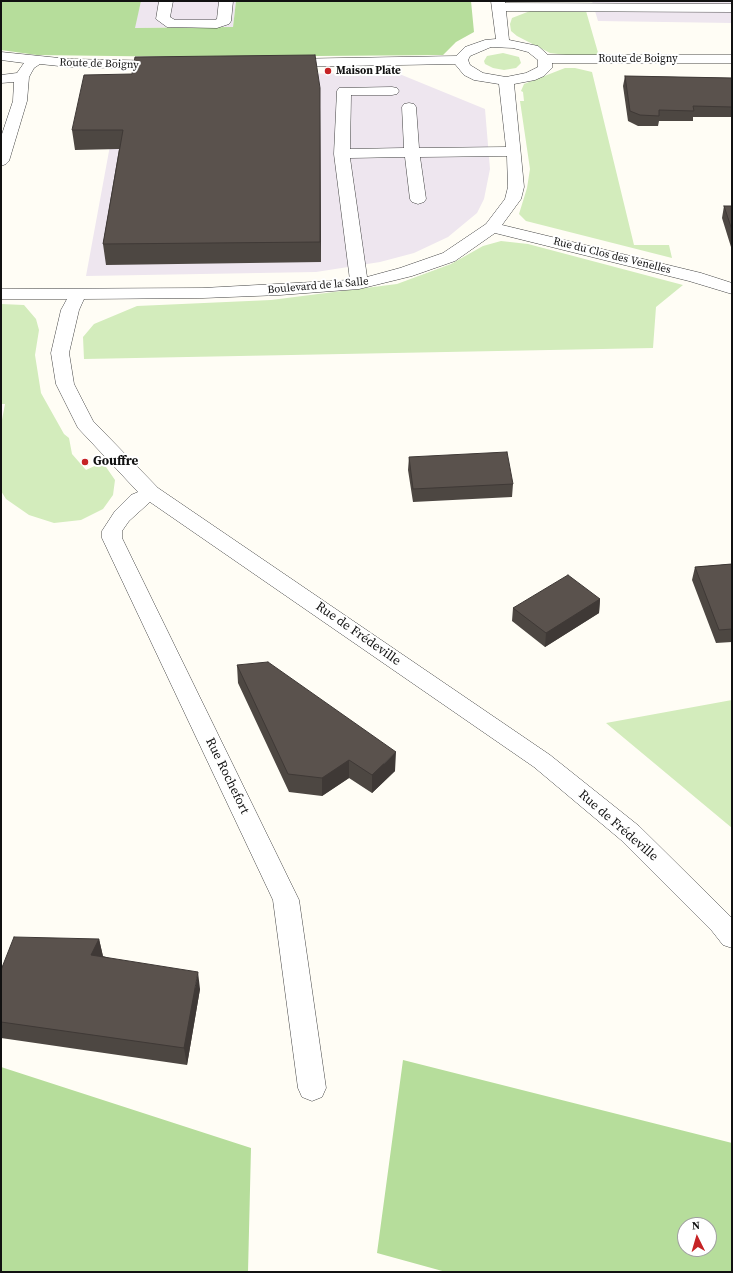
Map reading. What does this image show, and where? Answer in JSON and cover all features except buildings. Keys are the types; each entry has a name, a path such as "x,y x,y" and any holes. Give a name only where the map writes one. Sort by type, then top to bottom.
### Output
{"street":[{"path":"166,1 163,19 172,24 216,24 224,21 226,1"},
{"path":"503,43 498,4 732,8"},
{"path":"490,43 503,43 533,49 545,58 544,68 539,73 519,80 506,81 492,80 469,72 463,66 461,60 464,54 474,48 490,43"},
{"name":"Route de Boigny","path":"1,56 77,63 178,65"},
{"name":"Route de Boigny","path":"545,58 732,59"},
{"path":"1,161 20,101 22,77 28,66 35,60"},
{"path":"274,64 461,60"},
{"path":"1,79 22,77"},
{"name":"Boulevard de la Salle","path":"1,294 264,291 358,284 406,272 449,257 492,227 513,199 516,187 514,151 506,81"},
{"path":"358,284 358,267 342,154 344,91 392,91"},
{"path":"409,107 412,152 418,199"},
{"path":"342,154 514,151"},
{"name":"Rue du Clos des Venelles","path":"492,227 695,277 732,289"},
{"name":"Rue de Frédeville","path":"78,294 70,310 60,352 66,384 85,424 151,493 542,761 630,833 721,923 732,937"},
{"name":"Rue Rochefort","path":"151,493 138,500 122,516 112,531 112,538 286,900 312,1088"}],"shaded area":[{"path":"141,1 236,1 233,27 134,28"},
{"path":"592,1 732,1 732,23 598,21"},
{"path":"397,73 485,109 490,169 484,199 477,213 448,237 414,253 380,262 316,272 86,276 123,75"}],"green space":[{"path":"1,1 141,1 135,28 233,27 236,1 471,1 474,32 456,42 443,55 190,57 37,55 1,50"},
{"path":"530,11 586,11 599,56 574,56 550,53 517,36 511,31 510,24 512,18"},
{"path":"503,53 519,57 521,63 516,68 504,70 493,68 485,64 484,61 487,56"},
{"path":"565,68 575,68 592,72 634,245 669,245 672,258 526,221 519,214 527,188 530,169 520,101 524,101 523,92 521,91 524,84"},
{"path":"501,241 528,244 683,285 656,307 653,348 84,359 83,337 94,324 137,306 271,300 397,284 451,264 483,246"},
{"path":"1,304 24,305 36,319 39,330 35,355 41,393 64,434 69,438 72,454 86,470 101,463 106,467 115,480 113,495 103,509 81,520 54,523 29,515 6,499 1,491 1,425 5,404 1,404"},
{"path":"732,700 732,828 606,723"},
{"path":"403,1060 732,1143 732,1272 446,1272 377,1253"},
{"path":"1,1067 251,1148 248,1272 1,1272"}],"place":[{"name":"Maison Plate","path":"328,71"},
{"name":"Gouffre","path":"85,462"}]}
